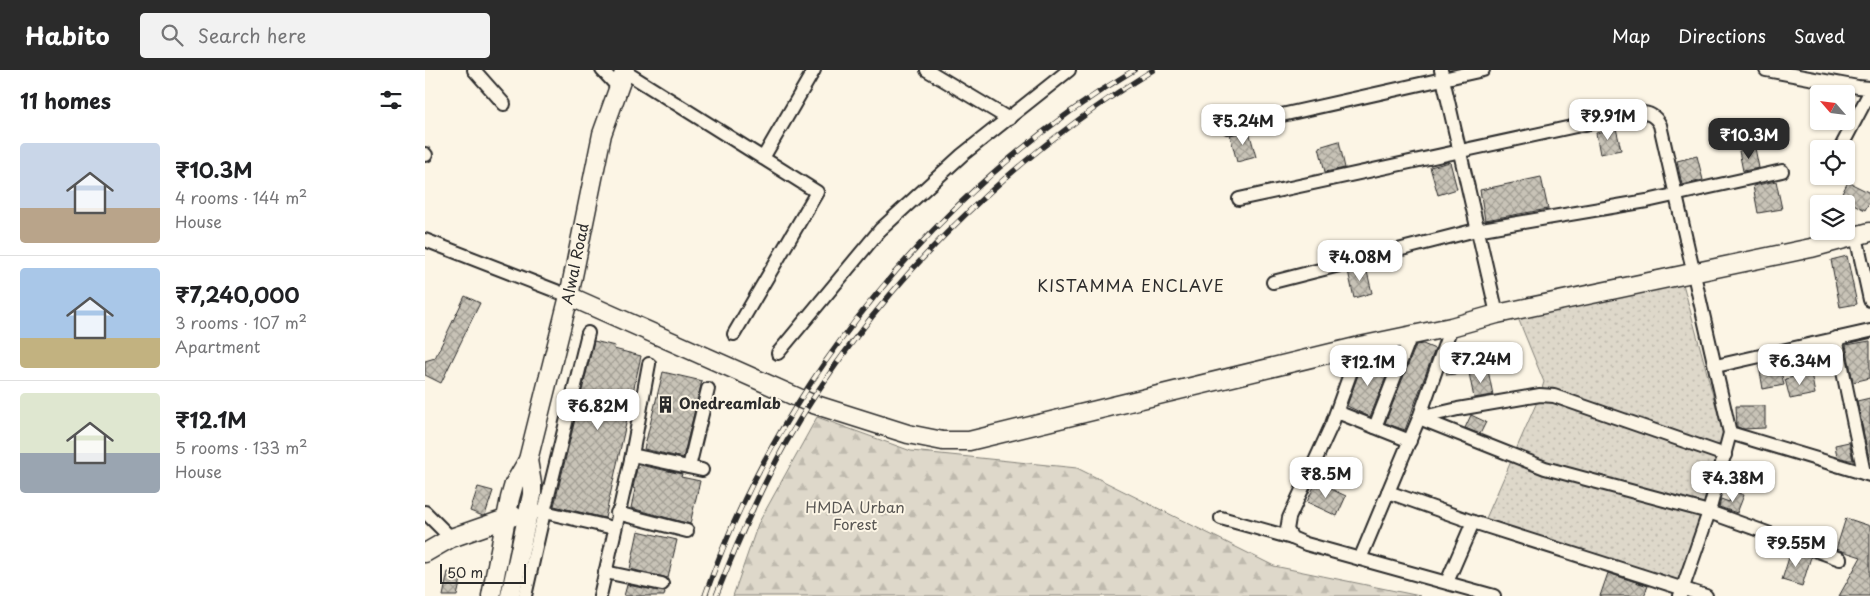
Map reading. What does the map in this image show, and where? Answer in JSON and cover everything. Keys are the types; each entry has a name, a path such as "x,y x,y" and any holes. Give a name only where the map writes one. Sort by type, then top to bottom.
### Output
{"street":[{"path":"474,70 504,104"},
{"path":"602,70 623,76 817,192 734,334"},
{"path":"763,158 814,70"},
{"path":"927,70 1009,120"},
{"path":"1228,127 1442,75 1483,70"},
{"path":"1766,70 1866,89 1844,140"},
{"path":"778,353 880,230 962,155 1009,120 1064,71"},
{"path":"1442,75 1476,230 1497,314"},
{"name":"Alwal Road","path":"528,460 569,296 601,134 623,76"},
{"path":"1239,200 1643,112 1656,118 1660,125 1730,433 1709,512 1682,592"},
{"path":"1273,282 1476,230 1647,201 1782,171"},
{"path":"425,240 569,296 810,403 908,434 943,441 969,441 1360,346 1451,327 1497,314 1811,248 1863,234 1870,300"},
{"path":"1359,560 1410,441 1451,327"},
{"path":"1716,366 1870,331"},
{"path":"510,596 588,333"},
{"path":"1375,427 1411,335"},
{"path":"1730,433 1867,474 1836,338"},
{"path":"1292,538 1287,530 1289,518 1337,412 1360,346"},
{"path":"600,596 617,513 632,456 649,364"},
{"path":"689,467 708,389"},
{"path":"1419,418 1458,409 1540,395 1554,396 1725,455"},
{"path":"1337,412 1410,441"},
{"path":"1419,418 1545,468 1709,512 1840,559"},
{"path":"632,456 702,470"},
{"path":"525,596 536,512 528,460"},
{"path":"491,596 505,518 514,484 528,460"},
{"path":"1388,492 1682,592 1706,596"},
{"path":"425,512 451,538"},
{"path":"425,553 451,538 505,518 536,512 614,528"},
{"path":"617,513 687,531"},
{"path":"1221,518 1292,538 1359,560 1494,596"},
{"path":"1447,582 1473,522"},
{"path":"605,572 662,584"}],"green space":[{"path":"1682,280 1726,444 1679,586 1484,523 1544,382 1518,318"},
{"name":"HMDA Urban Forest","path":"817,417 911,451 1077,468 1274,566 1420,596 733,596 758,524"}],"building":[{"path":"1616,128 1621,150 1600,154 1596,133"},
{"path":"1249,131 1256,157 1237,162 1230,135"},
{"path":"1339,141 1345,168 1325,172 1319,147"},
{"path":"1755,148 1759,168 1743,171 1739,151"},
{"path":"1697,156 1703,180 1682,185 1677,161"},
{"path":"1450,162 1457,189 1438,195 1430,167"},
{"path":"1541,177 1548,209 1485,220 1480,190"},
{"path":"1776,181 1782,209 1758,213 1753,186"},
{"path":"1846,185 1854,185 1870,193 1870,201 1865,210 1855,205 1855,195 1841,195"},
{"path":"1847,256 1857,304 1840,307 1831,260"},
{"path":"1366,267 1372,293 1354,298 1348,271"},
{"path":"465,296 480,303 441,383 425,375 425,361 435,358"},
{"path":"594,341 615,346 614,349 641,356 605,518 554,506"},
{"path":"1870,341 1870,378 1853,382 1846,345"},
{"path":"1423,344 1435,349 1405,430 1385,423 1416,345"},
{"path":"1459,351 1462,373 1447,375 1446,367 1451,353"},
{"path":"1364,358 1390,367 1370,417 1347,406"},
{"path":"1779,362 1784,385 1763,389 1759,366"},
{"path":"1488,370 1493,395 1474,398 1469,373"},
{"path":"663,372 702,381 683,458 644,449"},
{"path":"1811,373 1815,394 1790,399 1785,379"},
{"path":"1870,398 1870,459 1869,459 1857,401"},
{"path":"1736,406 1765,406 1765,428 1743,429 1737,427"},
{"path":"1471,415 1486,422 1480,434 1465,428"},
{"path":"1849,442 1853,460 1837,457 1835,445"},
{"path":"640,465 682,474 681,477 700,481 690,524 631,508 637,468"},
{"path":"1316,482 1346,496 1337,516 1307,502"},
{"path":"478,487 493,491 483,516 470,511"},
{"path":"1733,491 1744,495 1737,513 1719,507 1721,499 1729,502"},
{"path":"1846,518 1870,526 1870,596 1839,596 1861,557 1836,549"},
{"path":"638,531 677,540 668,578 630,569"},
{"path":"1791,551 1811,557 1802,586 1782,580"},
{"path":"448,572 462,575 457,596 443,596"},
{"path":"1608,573 1648,586 1644,596 1600,596"},
{"path":"627,585 665,592 664,596 624,596"}],"railway":[{"path":"705,596 736,517 776,441 822,367 875,297 933,231 996,171 1063,117 1134,70"},
{"path":"716,596 749,517 787,441 822,385 860,332 902,281 947,233 1045,145 1098,106 1153,70"}],"place":[{"name":"Onedreamlab","path":"665,404"}],"district":[{"name":"KISTAMMA ENCLAVE","path":"1131,286"}]}
